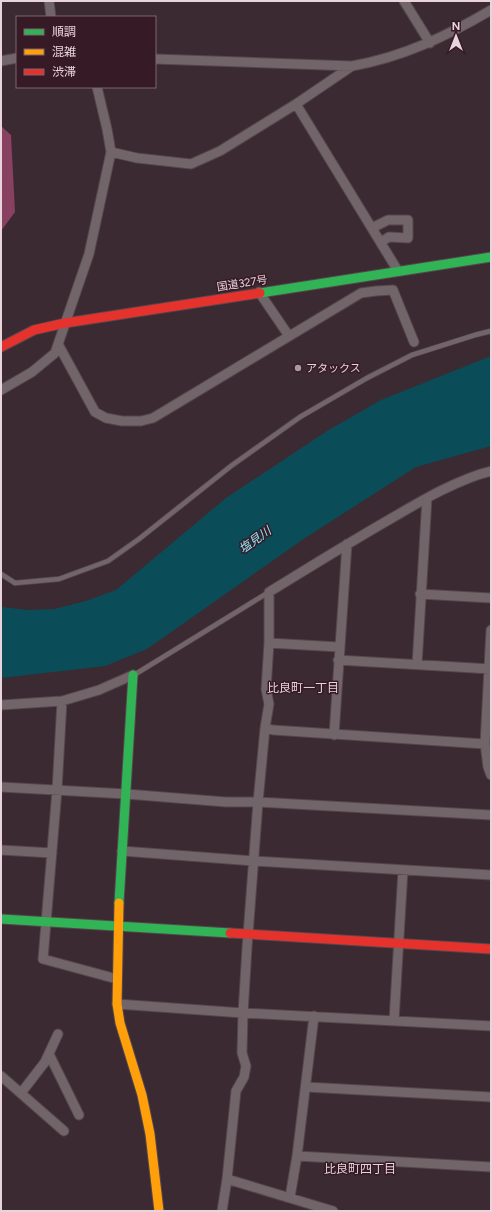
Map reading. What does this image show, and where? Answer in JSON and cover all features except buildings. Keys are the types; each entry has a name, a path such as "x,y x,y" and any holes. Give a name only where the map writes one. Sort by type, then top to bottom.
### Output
{"main road":[{"name":"国道327号","path":"1,348 34,330 65,323 491,257"},
{"path":"133,676 118,926 117,1004 120,1023 142,1095 150,1134 159,1211"},
{"path":"1,919 398,942 491,949"}],"street":[{"path":"49,1 51,16"},
{"path":"404,1 430,43"},
{"path":"156,59 352,66 376,62 430,43 491,10"},
{"path":"1,61 16,58"},
{"path":"111,152 137,158 191,164 220,151 296,104 352,66"},
{"path":"1,390 32,372 55,353 89,254 111,152 97,88"},
{"path":"296,104 398,271"},
{"path":"372,228 388,220 408,220 408,238 389,237 381,242"},
{"path":"58,344 94,412 106,418 122,421 141,421 153,418 361,293 393,290 414,342"},
{"path":"259,292 289,336"},
{"path":"222,1211 227,1179 236,1090 244,1077 246,1066 242,1053 243,1012 258,802 265,728 269,704 266,689 269,643 269,592 347,544 427,498 491,471"},
{"path":"417,665 420,594 427,498"},
{"path":"334,735 347,544"},
{"path":"420,594 491,598"},
{"path":"491,630 488,719 485,744 488,767 491,775"},
{"path":"269,643 339,647"},
{"path":"338,660 490,669"},
{"path":"1,705 62,701 99,690 133,676"},
{"path":"62,701 57,790 43,959 117,979"},
{"path":"265,728 334,735 485,744"},
{"path":"1,787 126,794 226,802 258,802 491,815"},
{"path":"1,850 52,853"},
{"path":"122,851 254,861 491,875"},
{"path":"394,1021 403,870"},
{"path":"117,1004 491,1026"},
{"path":"290,1197 297,1156 314,1016"},
{"path":"20,1093 45,1062 58,1034"},
{"path":"49,1054 79,1116"},
{"path":"1,1076 64,1131"},
{"path":"306,1087 491,1097"},
{"path":"297,1156 491,1167"},
{"path":"227,1179 333,1211"}],"lane":[{"path":"1,574 15,583 59,580 108,561 139,539 230,466 300,417 367,378 412,355 491,331"},
{"path":"133,676 269,592"}],"shaded area":[{"path":"1,126 11,135 15,212 1,231"}],"water":[{"name":"塩見川","path":"491,356 491,446 416,467 305,538 147,649 105,666 1,678 1,607 28,610 54,609 86,601 116,590 226,498 327,431 381,400"}],"traffic: fast":[{"path":"260,293 491,257"},
{"path":"119,903 133,675"},
{"path":"1,919 230,933"}],"traffic: slow":[{"path":"119,903 117,1004 120,1023 142,1095 150,1134 159,1211"}],"traffic: jam":[{"path":"1,347 34,330 65,323 260,293"},
{"path":"230,933 491,949"}],"place":[{"name":"アタックス","path":"298,368"}],"district":[{"name":"比良町一丁目","path":"303,688"},
{"name":"比良町四丁目","path":"360,1169"}]}
